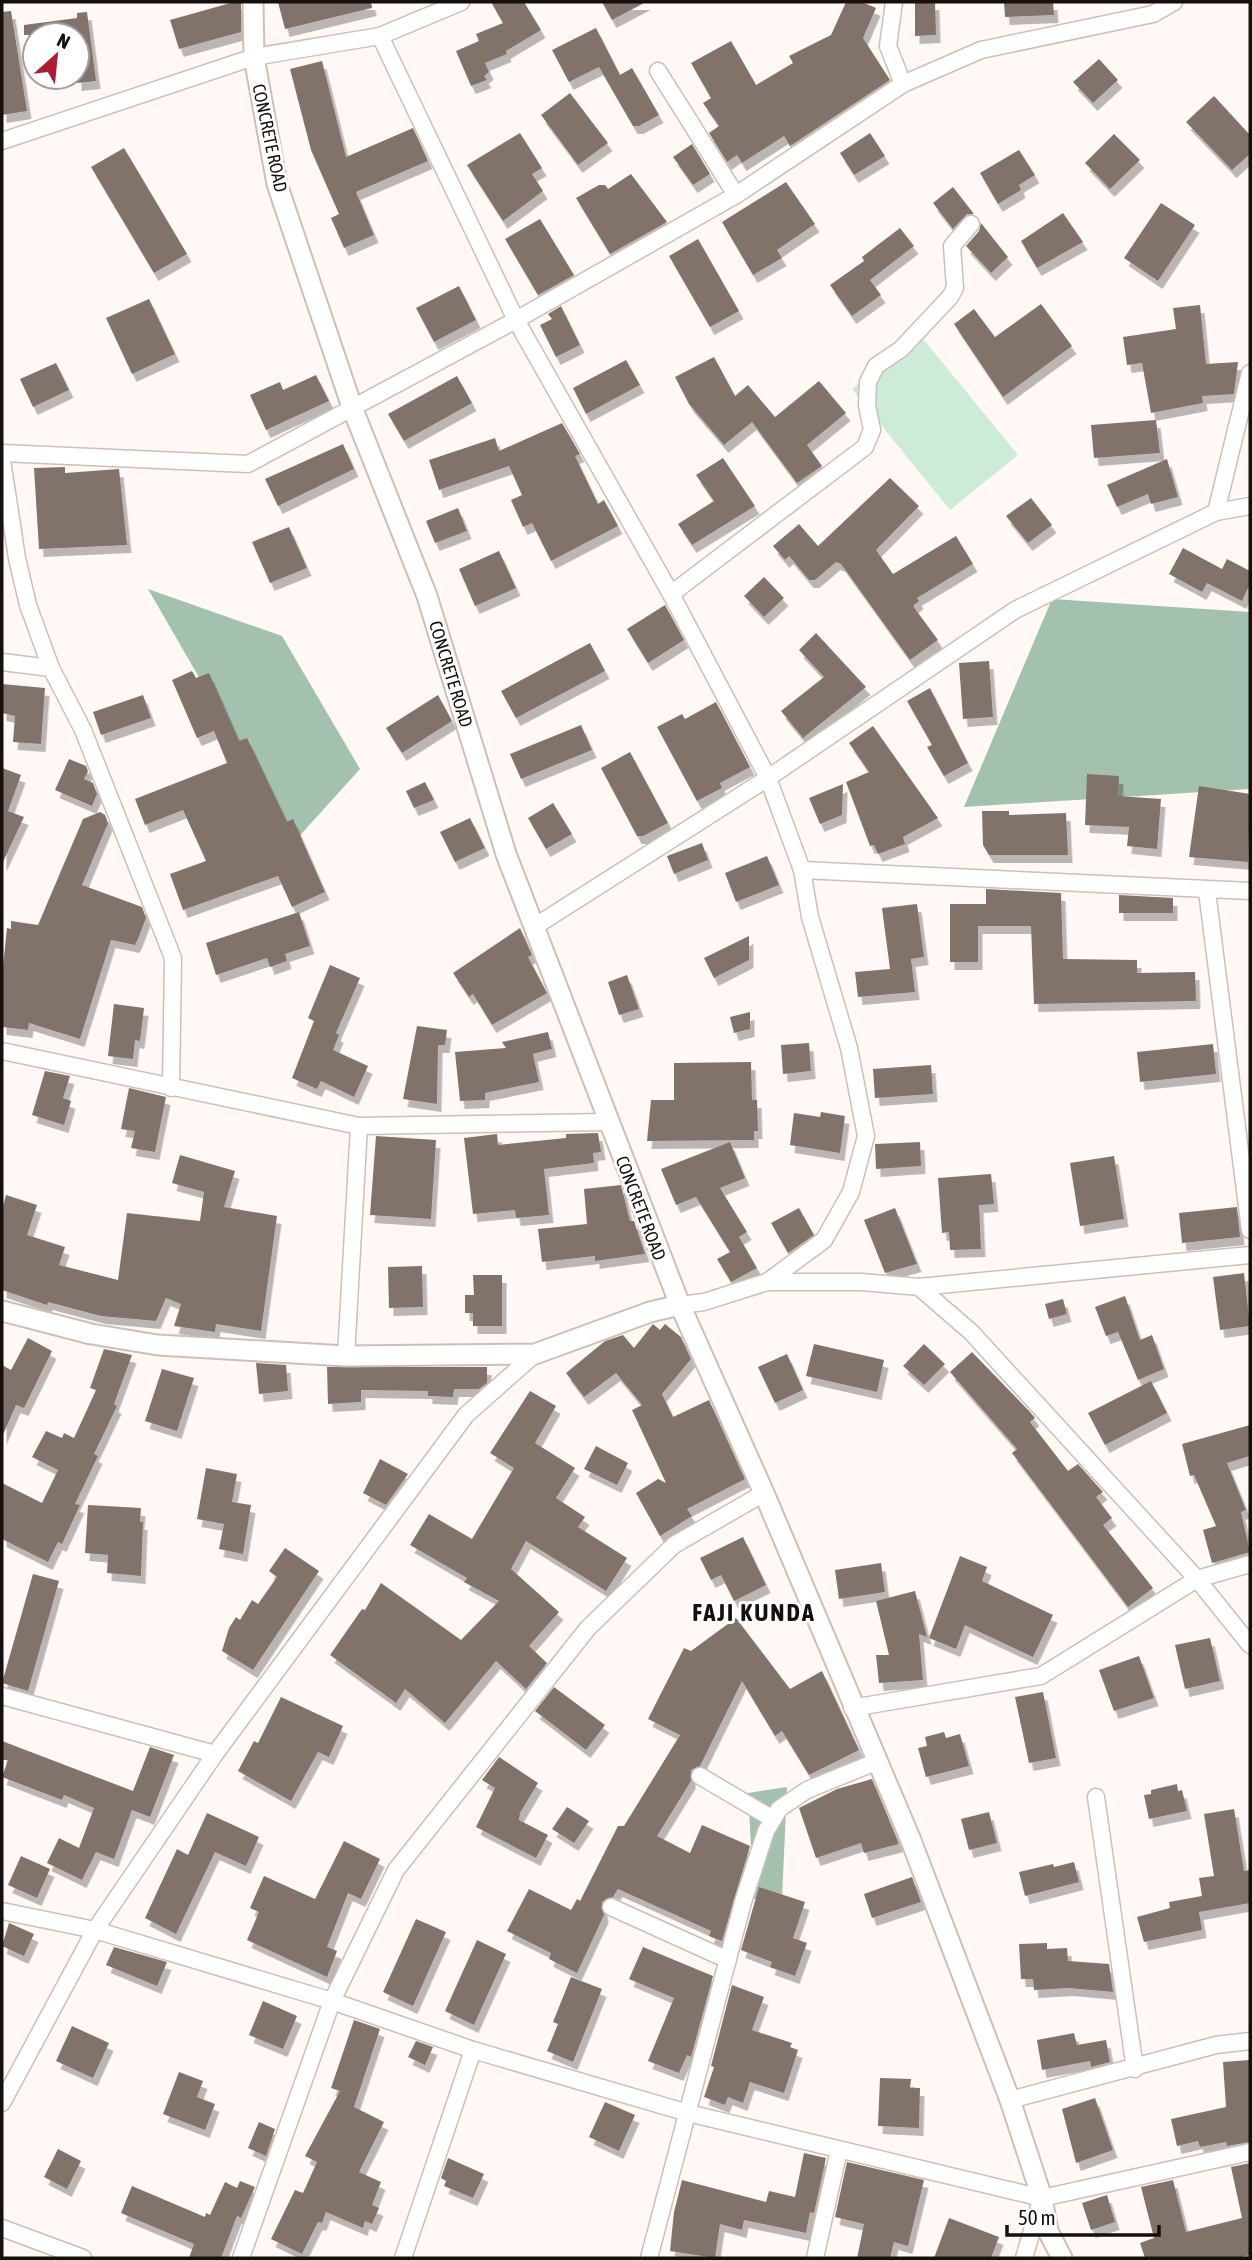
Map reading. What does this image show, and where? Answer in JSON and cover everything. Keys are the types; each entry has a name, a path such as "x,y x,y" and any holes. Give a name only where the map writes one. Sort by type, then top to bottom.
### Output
{"street":[{"name":"CONCRETE ROAD","path":"253,2 254,57 277,184 352,407 427,596 506,854 680,1305 764,1493 852,1708 878,1761 910,1838 1010,2100 1042,2198 1048,2231 1062,2258"},
{"path":"2,141 254,57 380,36 461,2"},
{"path":"894,2 888,46 904,84"},
{"path":"2,453 248,464 516,320 736,195 904,84 981,50 1153,14 1174,2"},
{"path":"380,36 516,320 671,594 768,778 802,870 810,917 849,1048 866,1136 851,1192 824,1240 766,1282"},
{"path":"658,71 736,195"},
{"path":"671,594 865,447 872,430 867,405 868,382 876,366 901,349 950,297 955,288 952,246 971,224"},
{"path":"1216,512 1250,373"},
{"path":"2,460 17,558 28,605 51,668 83,730 173,958 171,1088"},
{"path":"534,927 768,778 1015,610 1216,512 1250,506"},
{"path":"2,662 51,668"},
{"path":"802,870 1250,891"},
{"path":"1207,891 1250,1230"},
{"path":"2,1051 359,1126 381,1128 608,1122"},
{"path":"346,1356 359,1126"},
{"path":"2,1311 91,1334 158,1345 346,1356 535,1354 650,1312 704,1302 766,1282 862,1282 919,1287 1250,1255"},
{"path":"919,1287 971,1332 1197,1579 1250,1645"},
{"path":"2,2103 95,1930 215,1754 466,1415 535,1354"},
{"path":"241,2258 332,2001 396,1870 588,1628 674,1545 764,1493"},
{"path":"852,1708 1041,1676 1197,1579 1250,1564"},
{"path":"2,1696 215,1754"},
{"path":"649,2258 728,1961 758,1855 773,1819 779,1809 807,1790 878,1761"},
{"path":"700,1776 773,1819"},
{"path":"1096,1797 1135,2069"},
{"path":"611,1907 728,1961"},
{"path":"2,1912 95,1930 332,2001 473,2050 688,2113 1042,2198 1250,2152"},
{"path":"1010,2100 1135,2069 1216,2045 1250,2041"},
{"path":"403,2258 473,2050"},
{"path":"815,2258 839,2150"},
{"path":"1024,2258 1042,2198"},
{"path":"2,2228 83,2258"}],"green space":[{"path":"919,334 1018,455 950,510 852,389"},
{"path":"148,589 282,636 360,769 294,842"},
{"path":"1052,599 1250,612 1250,789 964,807"},
{"path":"787,1787 782,1899 754,1899 748,1793"}],"building":[{"path":"241,2 241,32 179,49 170,20"},
{"path":"278,2 371,2 372,8 285,29"},
{"path":"491,2 524,2 541,30 506,51 507,54 485,63 489,72 484,76 487,80 471,86 456,51 479,41 476,34 503,23"},
{"path":"602,2 646,2 612,20"},
{"path":"846,2 862,2 876,8 863,38 890,80 790,146 784,136 742,163 737,155 727,162 709,133 719,126 703,103 711,98 691,63 731,41 756,85 793,63 789,56 831,35"},
{"path":"915,2 935,2 936,35 915,36"},
{"path":"1004,2 1053,2 1054,15 1005,17"},
{"path":"11,11 21,74 21,91 24,91 27,111 2,115 2,12"},
{"path":"87,12 88,21 54,21 77,18 77,13"},
{"path":"596,28 620,75 632,68 659,115 639,126 633,126 599,67 569,82 552,50"},
{"path":"91,43 96,81 91,82"},
{"path":"1099,59 1118,80 1093,103 1073,82"},
{"path":"322,61 346,157 413,128 428,161 356,192 374,235 344,248 331,218 339,214 311,150 290,69"},
{"path":"570,93 608,143 578,165 541,115"},
{"path":"1214,96 1250,135 1250,154 1232,170 1186,122"},
{"path":"520,133 542,168 532,174 543,191 503,221 467,165"},
{"path":"870,133 885,156 854,175 840,153"},
{"path":"1114,134 1140,160 1110,189 1085,163"},
{"path":"692,144 710,174 693,185 673,157"},
{"path":"124,148 187,254 154,273 91,167"},
{"path":"1019,150 1035,175 1019,185 1021,190 998,204 980,173"},
{"path":"631,174 667,222 610,254 576,198 599,185 605,185 608,189"},
{"path":"786,182 815,224 777,250 782,258 753,275 722,222"},
{"path":"953,187 974,214 967,214 953,229 933,203"},
{"path":"1161,203 1195,225 1158,281 1124,258"},
{"path":"1063,213 1083,242 1037,268 1021,241"},
{"path":"540,219 574,275 538,295 505,239"},
{"path":"981,223 1008,257 991,273 966,246 979,231"},
{"path":"900,228 914,246 870,280 881,295 852,316 830,285 864,261 862,257"},
{"path":"698,239 739,311 710,327 669,256"},
{"path":"459,286 476,320 434,342 416,308"},
{"path":"149,299 175,354 132,374 106,318"},
{"path":"1041,304 1072,346 1003,397 954,324 974,309 995,337"},
{"path":"1200,305 1206,364 1238,362 1234,394 1202,396 1203,403 1151,413 1142,363 1127,365 1123,337 1176,329 1173,308"},
{"path":"561,306 580,345 556,357 540,325 552,319 548,314"},
{"path":"714,357 735,396 748,385 775,417 819,381 846,413 807,445 822,466 797,483 752,422 724,445 689,404 675,377"},
{"path":"626,360 640,385 586,414 573,388"},
{"path":"56,363 69,390 33,407 20,379"},
{"path":"316,375 329,401 266,430 250,395 280,382 283,390"},
{"path":"457,376 472,403 404,441 388,414"},
{"path":"1156,420 1160,453 1094,458 1091,425"},
{"path":"562,423 580,454 575,456 598,504 604,500 618,526 551,561 532,523 523,527 511,500 522,495 509,466 439,490 429,460 495,438 499,451"},
{"path":"343,444 354,469 278,506 265,479"},
{"path":"723,458 755,506 692,545 678,524 714,501 696,475"},
{"path":"1167,459 1178,497 1151,504 1148,494 1117,507 1107,485"},
{"path":"65,467 65,473 119,469 127,545 39,549 34,468"},
{"path":"890,478 919,506 876,550 893,574 956,536 973,564 917,598 919,601 913,606 938,640 910,660 841,564 836,562 815,580 809,580 789,556 785,560 773,546 799,524 818,546"},
{"path":"1031,498 1052,525 1028,543 1006,516"},
{"path":"458,508 467,531 435,543 426,521"},
{"path":"289,527 307,568 270,583 252,542"},
{"path":"1183,548 1222,569 1227,559 1250,571 1250,584 1242,601 1207,583 1202,592 1169,574"},
{"path":"499,551 516,588 475,606 459,569"},
{"path":"764,577 784,598 764,617 744,596"},
{"path":"665,605 684,640 648,663 627,629"},
{"path":"816,633 866,687 803,738 781,711 824,677 799,650"},
{"path":"590,643 605,671 516,718 501,691"},
{"path":"989,661 993,717 963,719 959,663"},
{"path":"192,671 196,678 209,673 239,741 247,738 287,822 293,819 325,892 292,907 278,876 183,910 170,874 206,861 183,810 145,825 135,799 227,763 214,731 197,738 172,680"},
{"path":"2,684 45,688 41,744 13,742 15,716 2,713"},
{"path":"930,688 968,763 944,776 927,747 932,745 907,701"},
{"path":"143,695 151,718 101,735 93,712"},
{"path":"438,695 452,721 402,753 386,728"},
{"path":"716,702 750,767 720,783 722,788 697,801 657,727 682,714 685,719"},
{"path":"581,725 592,750 521,779 510,754"},
{"path":"873,726 938,818 903,837 905,844 878,854 874,845 870,846 846,782 869,772 849,743"},
{"path":"630,752 668,823 643,836 637,836 601,768"},
{"path":"69,759 86,766 88,771 84,779 93,783 97,794 92,806 55,790"},
{"path":"2,768 21,775 8,811 24,817 2,864"},
{"path":"1087,774 1119,776 1118,796 1161,799 1157,849 1127,846 1129,827 1085,825"},
{"path":"425,782 434,800 414,808 406,791"},
{"path":"843,784 842,815 820,824 809,798"},
{"path":"1199,786 1250,794 1248,862 1189,857"},
{"path":"553,803 572,834 546,849 528,818"},
{"path":"982,811 1009,811 1009,815 1066,813 1068,855 989,855 983,845"},
{"path":"100,812 105,815 108,823 82,885 142,907 146,918 138,939 135,945 111,940 80,1039 29,1023 28,1030 2,1027 2,976 7,928 11,929 11,921 38,925 83,819"},
{"path":"470,818 485,848 455,862 440,832"},
{"path":"702,843 708,860 674,874 667,856"},
{"path":"767,856 779,885 736,902 725,873"},
{"path":"986,889 1061,893 1063,959 1137,960 1137,973 1195,972 1196,1001 1034,1004 1031,926 978,926 978,962 950,962 950,904 986,904"},
{"path":"1119,895 1173,898 1173,913 1119,913"},
{"path":"917,904 924,957 911,959 915,992 858,997 855,972 890,969 882,908"},
{"path":"299,912 310,946 285,954 287,961 270,967 267,958 216,975 206,943"},
{"path":"520,928 532,955 528,957 547,993 492,1025 473,994 469,997 453,973"},
{"path":"749,936 749,960 714,978 704,958"},
{"path":"330,965 360,978 336,1033 339,1035 333,1050 368,1066 354,1097 321,1081 317,1089 292,1078 314,1021 308,1018"},
{"path":"627,975 639,1009 619,1015 608,982"},
{"path":"114,1004 144,1008 140,1041 135,1040 133,1059 108,1056"},
{"path":"750,1012 750,1029 734,1033 730,1017"},
{"path":"417,1026 447,1030 445,1045 438,1045 437,1104 403,1099"},
{"path":"548,1032 552,1049 533,1054 539,1082 485,1093 485,1100 460,1101 455,1052 506,1048 502,1042"},
{"path":"809,1043 811,1071 783,1074 781,1045"},
{"path":"1213,1044 1216,1074 1140,1082 1137,1052"},
{"path":"751,1062 752,1100 757,1100 758,1131 754,1131 754,1140 647,1141 651,1100 674,1100 674,1063"},
{"path":"931,1065 933,1094 875,1098 873,1069"},
{"path":"45,1071 70,1076 63,1098 71,1101 64,1125 32,1115"},
{"path":"129,1088 166,1097 155,1152 131,1148 135,1131 121,1129"},
{"path":"821,1112 845,1116 840,1153 790,1145 794,1113 820,1117"},
{"path":"598,1133 601,1152 593,1153 594,1163 544,1169 549,1215 516,1218 515,1210 473,1214 464,1138 497,1134 498,1145 566,1138 566,1134"},
{"path":"376,1136 436,1140 431,1219 370,1215"},
{"path":"730,1142 745,1178 720,1188 747,1232 739,1237 757,1268 731,1282 717,1259 730,1252 696,1197 676,1205 661,1169"},
{"path":"920,1142 921,1166 876,1169 875,1144"},
{"path":"180,1155 235,1171 224,1207 277,1216 261,1331 216,1324 215,1332 174,1326 181,1304 166,1298 156,1321 101,1316 48,1302 47,1305 2,1290 2,1210 6,1195 37,1205 27,1235 65,1247 59,1265 118,1280 127,1213 200,1221 204,1192 172,1183"},
{"path":"1114,1156 1124,1219 1080,1226 1070,1163"},
{"path":"991,1174 994,1204 979,1205 981,1249 950,1250 949,1232 942,1233 938,1178"},
{"path":"621,1185 630,1221 634,1221 645,1254 595,1261 595,1256 542,1262 538,1229 587,1224 584,1189"},
{"path":"1237,1207 1240,1237 1182,1243 1179,1213"},
{"path":"799,1208 814,1235 788,1253 771,1223"},
{"path":"895,1208 917,1264 885,1273 864,1220"},
{"path":"422,1266 423,1307 389,1308 388,1267"},
{"path":"1244,1273 1250,1326 1220,1330 1213,1277"},
{"path":"473,1275 502,1275 502,1326 473,1326 473,1313 465,1313 465,1295 474,1295"},
{"path":"1125,1296 1140,1340 1152,1335 1164,1369 1138,1380 1118,1332 1106,1336 1095,1307"},
{"path":"1063,1299 1067,1314 1049,1319 1045,1304"},
{"path":"653,1324 660,1330 665,1324 681,1337 691,1359 662,1394 673,1417 709,1400 745,1479 687,1509 692,1516 660,1536 636,1493 658,1479 666,1483 632,1410 642,1405 616,1373 584,1397 566,1373 605,1341 623,1335 634,1348"},
{"path":"28,1338 52,1351 24,1408 16,1405 2,1437 2,1365 11,1370"},
{"path":"814,1344 884,1360 877,1392 806,1376"},
{"path":"924,1344 945,1364 924,1385 903,1366"},
{"path":"104,1349 132,1355 114,1404 117,1406 94,1454 98,1456 75,1504 80,1505 62,1544 58,1542 48,1562 2,1539 2,1483 42,1503 58,1470 32,1457 46,1431 62,1438 64,1433 74,1438 96,1390 90,1388"},
{"path":"972,1352 1035,1418 1030,1422 1068,1471 1078,1464 1103,1492 1096,1497 1112,1518 1103,1525 1153,1588 1128,1607 1012,1453 1017,1449 950,1372"},
{"path":"787,1354 803,1390 775,1403 758,1367"},
{"path":"256,1363 286,1365 288,1391 259,1394"},
{"path":"327,1367 487,1367 487,1383 479,1389 454,1389 453,1397 428,1396 428,1391 361,1390 361,1402 328,1404"},
{"path":"162,1369 194,1378 177,1431 145,1421"},
{"path":"1151,1381 1167,1413 1105,1445 1088,1413"},
{"path":"530,1391 556,1406 535,1443 575,1468 556,1498 585,1517 578,1527 627,1558 606,1591 526,1541 511,1569 559,1612 529,1646 547,1663 526,1689 496,1661 445,1723 405,1689 396,1703 330,1655 362,1609 365,1610 381,1583 461,1640 499,1601 464,1582 467,1578 410,1545 429,1514 472,1539 514,1468 490,1453"},
{"path":"1250,1425 1250,1456 1227,1463 1246,1510 1241,1512 1250,1552 1212,1563 1203,1530 1216,1526 1194,1475 1190,1476 1182,1444"},
{"path":"596,1446 628,1463 617,1485 584,1469"},
{"path":"380,1459 408,1474 386,1505 363,1493"},
{"path":"206,1468 237,1474 232,1502 251,1505 243,1554 219,1549 224,1524 197,1519"},
{"path":"88,1505 141,1508 141,1576 107,1573 108,1555 85,1553"},
{"path":"743,1537 766,1585 734,1601 721,1575 711,1580 700,1558"},
{"path":"285,1548 319,1571 253,1670 222,1651 229,1628 236,1617 240,1620 252,1600 258,1604 277,1577 269,1571"},
{"path":"960,1556 987,1567 982,1581 1053,1615 1033,1657 965,1625 956,1649 929,1638"},
{"path":"881,1563 885,1592 839,1599 835,1570"},
{"path":"33,1574 59,1581 28,1691 2,1683"},
{"path":"915,1591 927,1637 919,1634 923,1680 879,1683 876,1655 889,1655 876,1601"},
{"path":"736,1618 790,1689 822,1671 859,1750 809,1775 782,1731 775,1736 742,1681 700,1766 691,1770 691,1781 657,1836 690,1853 702,1825 750,1846 722,1941 709,1936 711,1931 618,1889 613,1897 602,1902 604,1915 577,1973 549,1959 551,1953 507,1931 529,1889 571,1910 577,1899 580,1901 618,1826 624,1826 680,1735 648,1719 684,1648 691,1651"},
{"path":"1210,1638 1220,1681 1185,1689 1175,1645"},
{"path":"1139,1656 1154,1698 1114,1711 1099,1670"},
{"path":"554,1687 605,1725 586,1750 535,1711"},
{"path":"1043,1692 1056,1758 1029,1763 1015,1697"},
{"path":"281,1697 343,1726 329,1757 318,1752 291,1801 238,1771 254,1741 258,1743"},
{"path":"944,1732 946,1738 960,1734 969,1766 926,1777 918,1748 927,1746 925,1737"},
{"path":"2,1741 133,1791 150,1747 174,1755 150,1817 132,1810 114,1859 96,1852 82,1880 47,1863 59,1838 79,1848 94,1808 64,1795 62,1800 2,1777 8,1760 2,1760"},
{"path":"499,1757 538,1783 520,1813 519,1820 548,1835 536,1858 476,1827 495,1788 482,1780"},
{"path":"872,1779 899,1844 864,1853 861,1843 816,1858 799,1808 837,1789"},
{"path":"1177,1784 1178,1791 1182,1790 1187,1811 1149,1819 1144,1795 1151,1794 1151,1790"},
{"path":"567,1807 589,1821 574,1843 552,1829"},
{"path":"1234,1809 1244,1871 1250,1870 1250,1903 1199,1912 1202,1930 1144,1942 1137,1917 1170,1908 1169,1902 1202,1896 1199,1878 1214,1876 1204,1814"},
{"path":"989,1812 997,1843 969,1850 961,1819"},
{"path":"207,1813 259,1837 246,1866 215,1852 176,1934 145,1918 177,1849 188,1855"},
{"path":"344,1841 380,1859 361,1899 348,1893 327,1947 337,1951 327,1977 247,1940 259,1912 250,1908 264,1876 315,1899"},
{"path":"21,1856 50,1869 37,1898 8,1885"},
{"path":"1074,1862 1079,1882 1025,1896 1019,1872"},
{"path":"912,1877 921,1902 872,1918 864,1894"},
{"path":"759,1887 805,1902 793,1938 807,1943 795,1976 770,1967 772,1962 741,1950"},
{"path":"416,1919 446,1932 413,2006 383,1992"},
{"path":"9,1923 34,1934 24,1956 2,1946"},
{"path":"477,1940 506,1954 474,2025 445,2011"},
{"path":"1047,1943 1047,1949 1067,1948 1068,1961 1109,1964 1113,1992 1069,1988 1034,1990 1033,1979 1021,1979 1019,1944"},
{"path":"114,1947 167,1962 157,1986 106,1965"},
{"path":"643,1947 713,1976 691,2057 687,2055 679,2073 648,2061 674,1998 629,1979"},
{"path":"571,1977 602,1989 573,2062 547,2051 558,2024 553,2022"},
{"path":"732,1985 764,1997 752,2030 792,2043 790,2047 798,2050 784,2093 750,2082 743,2103 728,2097 725,2105 704,2097 714,2067 711,2066"},
{"path":"263,2001 297,2016 283,2049 249,2035"},
{"path":"354,2020 380,2029 354,2107 384,2122 359,2172 381,2182 372,2205 379,2208 372,2224 365,2221 363,2228 326,2212 302,2254 271,2239 295,2190 303,2193 317,2162 305,2156 340,2091 331,2088"},
{"path":"72,2026 109,2043 93,2078 56,2061"},
{"path":"1074,2033 1077,2045 1106,2040 1110,2062 1091,2067 1090,2061 1042,2070 1037,2040"},
{"path":"416,2041 433,2047 425,2065 408,2057"},
{"path":"1250,2060 1250,2142 1227,2146 1226,2142 1200,2147 1198,2141 1177,2146 1171,2119 1226,2107 1223,2062"},
{"path":"179,2072 203,2081 197,2097 215,2104 205,2130 163,2114"},
{"path":"880,2078 911,2079 910,2088 920,2088 919,2128 878,2126"},
{"path":"1095,2098 1113,2150 1076,2163 1062,2109"},
{"path":"605,2102 635,2115 619,2151 589,2137"},
{"path":"259,2122 275,2129 266,2156 248,2148"},
{"path":"58,2149 81,2161 67,2189 44,2177"},
{"path":"804,2153 826,2158 814,2213 810,2212 806,2233 744,2220 742,2230 720,2224 715,2258 670,2251 674,2212 682,2180 766,2202 769,2191 795,2197"},
{"path":"448,2158 484,2174 473,2198 444,2186 446,2181 441,2178"},
{"path":"847,2162 924,2180 908,2246 894,2242 890,2258 857,2258 864,2224 835,2217"},
{"path":"1250,2163 1250,2255 1237,2258 1145,2258 1140,2243 1154,2238 1141,2187 1173,2180 1186,2232 1242,2218 1231,2167"},
{"path":"240,2181 255,2187 241,2218 237,2216 221,2258 189,2258 194,2244 121,2213 132,2186 205,2217 206,2213 210,2215 225,2182 237,2188"},
{"path":"1107,2195 1115,2222 1091,2230 1082,2203"},
{"path":"949,2218 999,2237 991,2258 934,2258"}],"district":[{"name":"FAJI KUNDA","path":"754,1612"}]}
